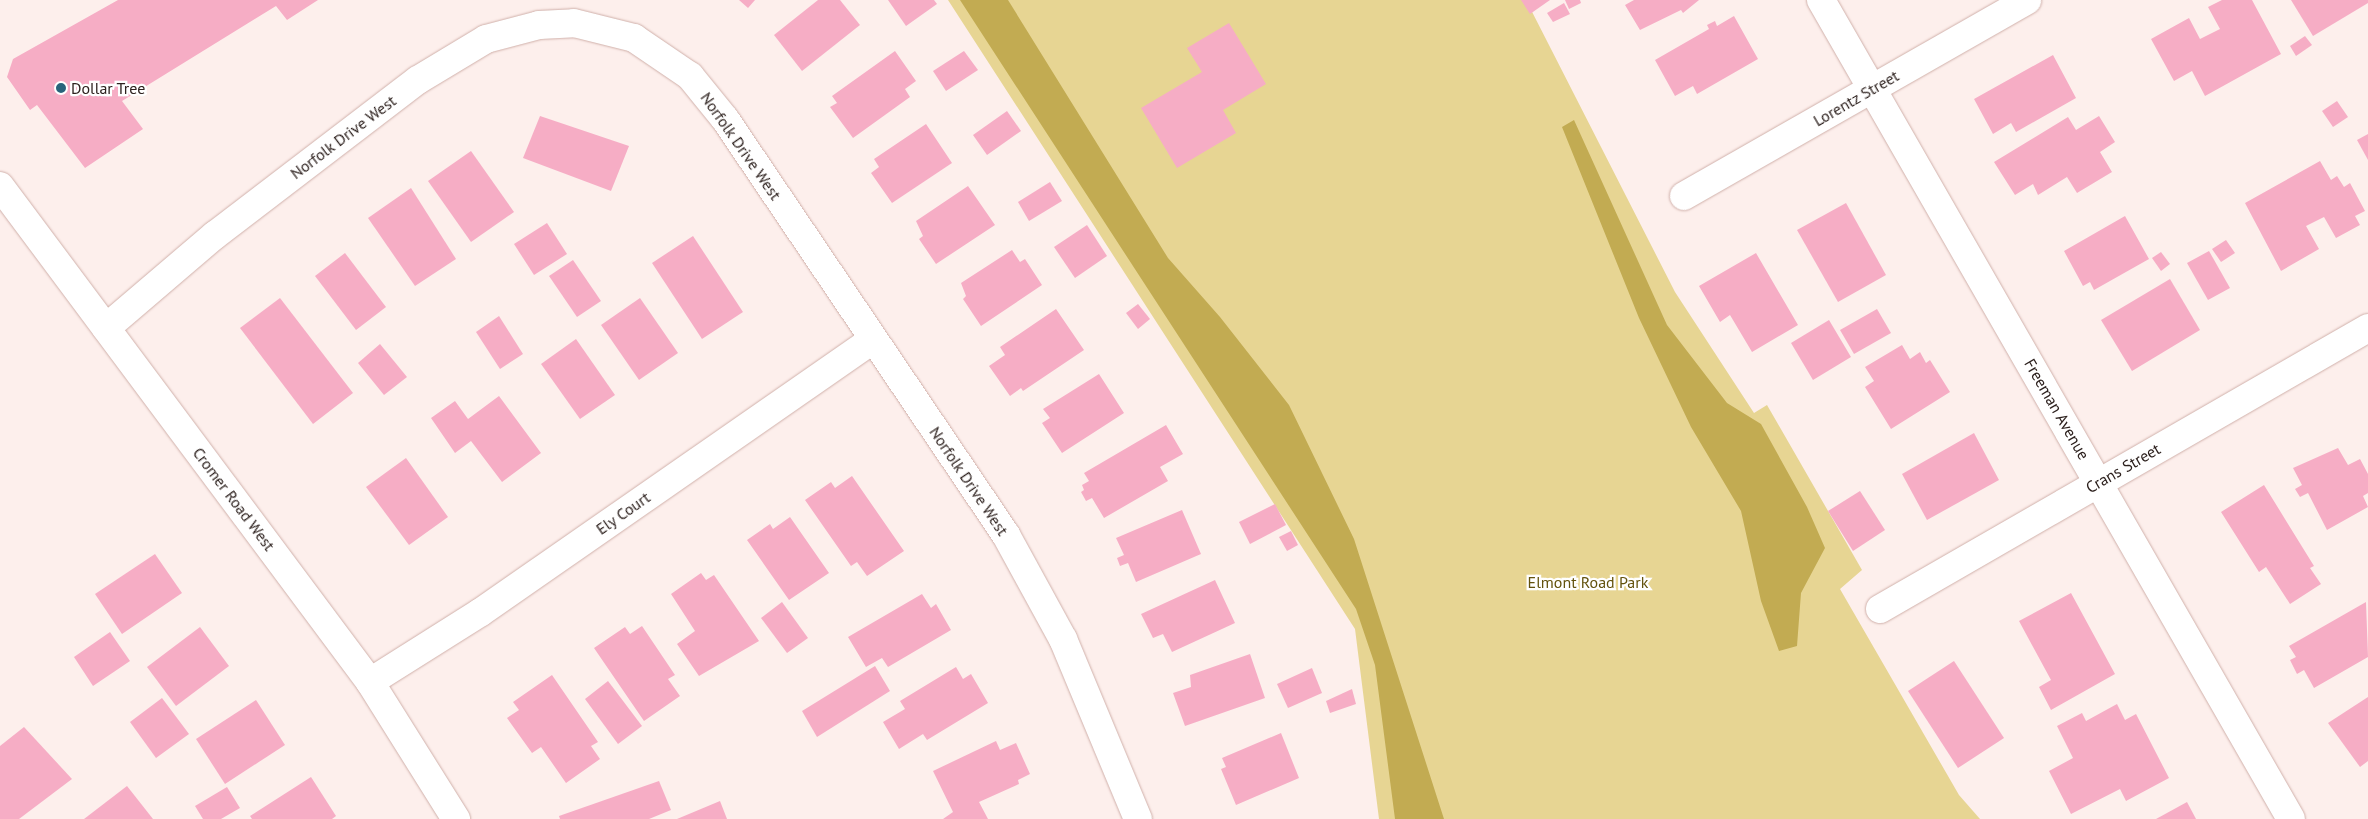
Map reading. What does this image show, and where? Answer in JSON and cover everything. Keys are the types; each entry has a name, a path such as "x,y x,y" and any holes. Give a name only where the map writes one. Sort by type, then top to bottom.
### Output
{"street":[{"name":"Freeman Avenue","path":"1821,0 2291,819"},
{"name":"Lorentz Street","path":"1684,196 2027,0"},
{"name":"Norfolk Drive West","path":"106,328 215,235 418,80 486,39 539,25 574,23 634,38 690,76 726,119 872,340 1006,535 1062,639 1138,819"},
{"name":"Cromer Road West","path":"0,186 370,682 456,819"},
{"name":"Crans Street","path":"1880,609 2368,328"},
{"name":"Ely Court","path":"370,682 481,612 872,340"}],"green space":[{"name":"Elmont Road Park","path":"948,0 1526,0 1675,292 1754,413 1767,405 1862,570 1840,589 1959,795 1980,819 1379,819 1355,629"}],"shaded area":[{"path":"960,0 1008,0 1168,258 1220,317 1289,405 1354,539 1444,819 1395,819 1375,665 1356,609"},
{"path":"1574,120 1667,325 1727,403 1761,424 1807,507 1825,548 1801,593 1797,646 1779,651 1761,601 1741,511 1691,427 1639,318 1562,127"}],"building":[{"path":"118,0 318,0 287,20 276,6 122,101 143,129 85,168 37,105 30,110 7,77 13,59"},
{"path":"739,0 755,0 748,8"},
{"path":"818,0 840,0 860,25 802,71 774,35"},
{"path":"888,0 934,0 937,4 906,26"},
{"path":"1521,0 1550,0 1530,14"},
{"path":"1565,0 1580,0 1581,3 1569,9"},
{"path":"1634,0 1699,0 1683,13 1681,10 1640,30 1625,5"},
{"path":"2222,0 2252,0 2281,54 2205,96 2192,71 2174,81 2151,39 2189,18 2200,39 2220,29 2208,7"},
{"path":"2291,0 2368,0 2368,3 2313,36"},
{"path":"1564,3 1570,14 1553,22 1547,13"},
{"path":"1734,16 1758,59 1697,94 1693,86 1675,96 1655,60 1709,29 1707,25 1715,21 1717,26"},
{"path":"1229,23 1266,84 1223,110 1236,133 1177,168 1141,108 1202,72 1187,48"},
{"path":"2305,36 2312,45 2296,56 2290,46"},
{"path":"895,51 916,81 905,89 910,97 853,138 830,107 837,103 832,96"},
{"path":"964,51 978,70 946,91 933,71"},
{"path":"2053,55 2076,98 2016,132 2011,123 1993,134 1974,99"},
{"path":"2337,101 2348,117 2333,127 2322,111"},
{"path":"1007,111 1021,131 987,155 973,135"},
{"path":"540,116 629,146 611,191 523,158"},
{"path":"2099,116 2115,142 2100,152 2112,172 2077,193 2067,177 2038,195 2033,184 2015,195 1994,162 2068,117 2076,130"},
{"path":"926,124 952,163 892,203 871,173 879,167 874,159"},
{"path":"2368,134 2368,160 2357,140"},
{"path":"471,151 514,212 471,242 428,181"},
{"path":"2320,161 2331,180 2337,176 2344,187 2350,183 2365,211 2355,216 2360,225 2336,238 2324,217 2306,226 2319,249 2281,271 2245,203"},
{"path":"1050,182 1062,201 1029,221 1018,202"},
{"path":"968,186 995,225 936,264 919,239 923,236 916,221"},
{"path":"411,188 456,259 415,286 368,218"},
{"path":"1846,203 1886,275 1838,302 1797,230"},
{"path":"2125,216 2149,259 2094,290 2090,282 2083,286 2064,251"},
{"path":"547,223 567,254 534,275 514,244"},
{"path":"1087,225 1107,256 1075,278 1054,247"},
{"path":"693,236 743,312 702,339 652,263"},
{"path":"2226,240 2235,253 2221,262 2212,249"},
{"path":"1012,250 1020,262 1025,259 1042,285 981,326 963,299 966,296 961,283"},
{"path":"2209,251 2230,288 2208,300 2187,263"},
{"path":"2161,252 2170,264 2161,271 2152,258"},
{"path":"345,253 386,307 356,330 315,276"},
{"path":"1756,253 1798,325 1752,352 1730,315 1720,322 1699,286"},
{"path":"573,260 601,301 577,317 549,276"},
{"path":"2170,279 2200,330 2132,371 2101,320"},
{"path":"280,298 353,393 313,424 240,328"},
{"path":"640,298 678,353 639,380 601,325"},
{"path":"1138,304 1150,319 1138,329 1126,313"},
{"path":"1056,309 1084,350 1023,391 1021,388 1010,396 989,366 1005,355 1000,347"},
{"path":"1877,309 1891,333 1854,354 1840,330"},
{"path":"499,316 523,354 500,369 476,332"},
{"path":"1829,320 1851,357 1813,380 1791,343"},
{"path":"576,339 615,395 580,419 541,364"},
{"path":"380,344 407,377 384,395 358,363"},
{"path":"1902,345 1910,359 1920,352 1926,363 1930,360 1950,392 1891,429 1865,387 1874,381 1865,367"},
{"path":"1099,374 1124,413 1062,453 1042,423 1050,418 1043,409"},
{"path":"499,396 541,453 502,482 471,441 455,453 431,418 455,401 468,419"},
{"path":"1166,425 1183,454 1160,467 1168,481 1104,518 1092,498 1086,501 1081,492 1084,490 1082,485 1089,481 1084,473"},
{"path":"1974,433 1999,480 1927,520 1902,474"},
{"path":"2338,448 2348,465 2360,459 2368,474 2368,493 2363,496 2368,507 2327,530 2308,493 2300,497 2295,489 2302,485 2293,468"},
{"path":"406,458 448,517 409,545 366,487"},
{"path":"852,476 904,551 867,576 857,562 851,566 805,500 831,482 835,488"},
{"path":"2264,485 2314,566 2310,568 2321,584 2290,604 2266,567 2259,572 2221,512"},
{"path":"1860,491 1885,530 1853,551 1828,511"},
{"path":"1275,504 1286,525 1250,544 1239,522"},
{"path":"1182,510 1201,554 1136,582 1128,563 1120,566 1117,558 1124,555 1116,538"},
{"path":"790,517 829,573 789,600 747,540 770,524 773,529"},
{"path":"1291,531 1298,545 1287,551 1279,537"},
{"path":"155,554 182,593 122,634 95,594"},
{"path":"701,573 706,580 714,575 759,641 699,676 677,644 695,631 671,594"},
{"path":"1215,580 1235,623 1172,652 1163,634 1153,638 1141,614"},
{"path":"2071,593 2115,674 2051,710 2039,687 2051,680 2019,621"},
{"path":"922,594 931,608 936,604 951,630 888,667 882,658 866,667 848,637"},
{"path":"782,602 808,638 787,653 761,618"},
{"path":"2366,602 2368,657 2314,688 2304,670 2297,674 2290,660 2296,657 2289,646"},
{"path":"642,626 675,675 668,679 680,696 644,721 594,648 625,627 630,634"},
{"path":"200,627 229,666 176,706 147,667"},
{"path":"110,632 130,661 93,686 74,657"},
{"path":"1250,654 1265,698 1185,726 1173,693 1191,687 1190,675"},
{"path":"1954,661 2004,738 1958,768 1908,691"},
{"path":"875,666 890,691 817,737 802,711"},
{"path":"956,667 963,679 971,674 988,703 927,740 923,734 899,749 883,722 905,709 900,701"},
{"path":"1312,668 1322,693 1288,708 1277,684"},
{"path":"552,675 598,742 591,746 600,759 566,783 541,747 532,753 507,718 519,710 513,702"},
{"path":"608,681 642,726 618,744 585,699"},
{"path":"1352,689 1356,704 1330,713 1326,701"},
{"path":"2368,697 2368,761 2360,767 2328,723"},
{"path":"162,698 189,734 156,758 130,722"},
{"path":"256,700 285,745 225,784 196,739"},
{"path":"2117,704 2125,720 2136,714 2169,778 2126,801 2120,789 2071,814 2049,771 2073,758 2057,726 2082,713 2086,721"},
{"path":"24,727 72,779 19,819 0,819 0,746"},
{"path":"1281,733 1299,778 1236,805 1221,769 1226,767 1222,758"},
{"path":"996,741 1000,750 1016,743 1030,774 1018,780 1019,784 979,802 988,819 943,819 953,812 933,771"},
{"path":"311,777 336,816 332,819 252,819 250,816"},
{"path":"659,781 671,810 649,819 560,819 559,816"},
{"path":"127,786 153,819 84,819"},
{"path":"227,787 240,808 221,819 203,819 195,806"},
{"path":"720,801 727,819 677,819"},
{"path":"2187,802 2196,819 2156,819"}],"place":[{"name":"Dollar Tree","path":"61,88"}]}
